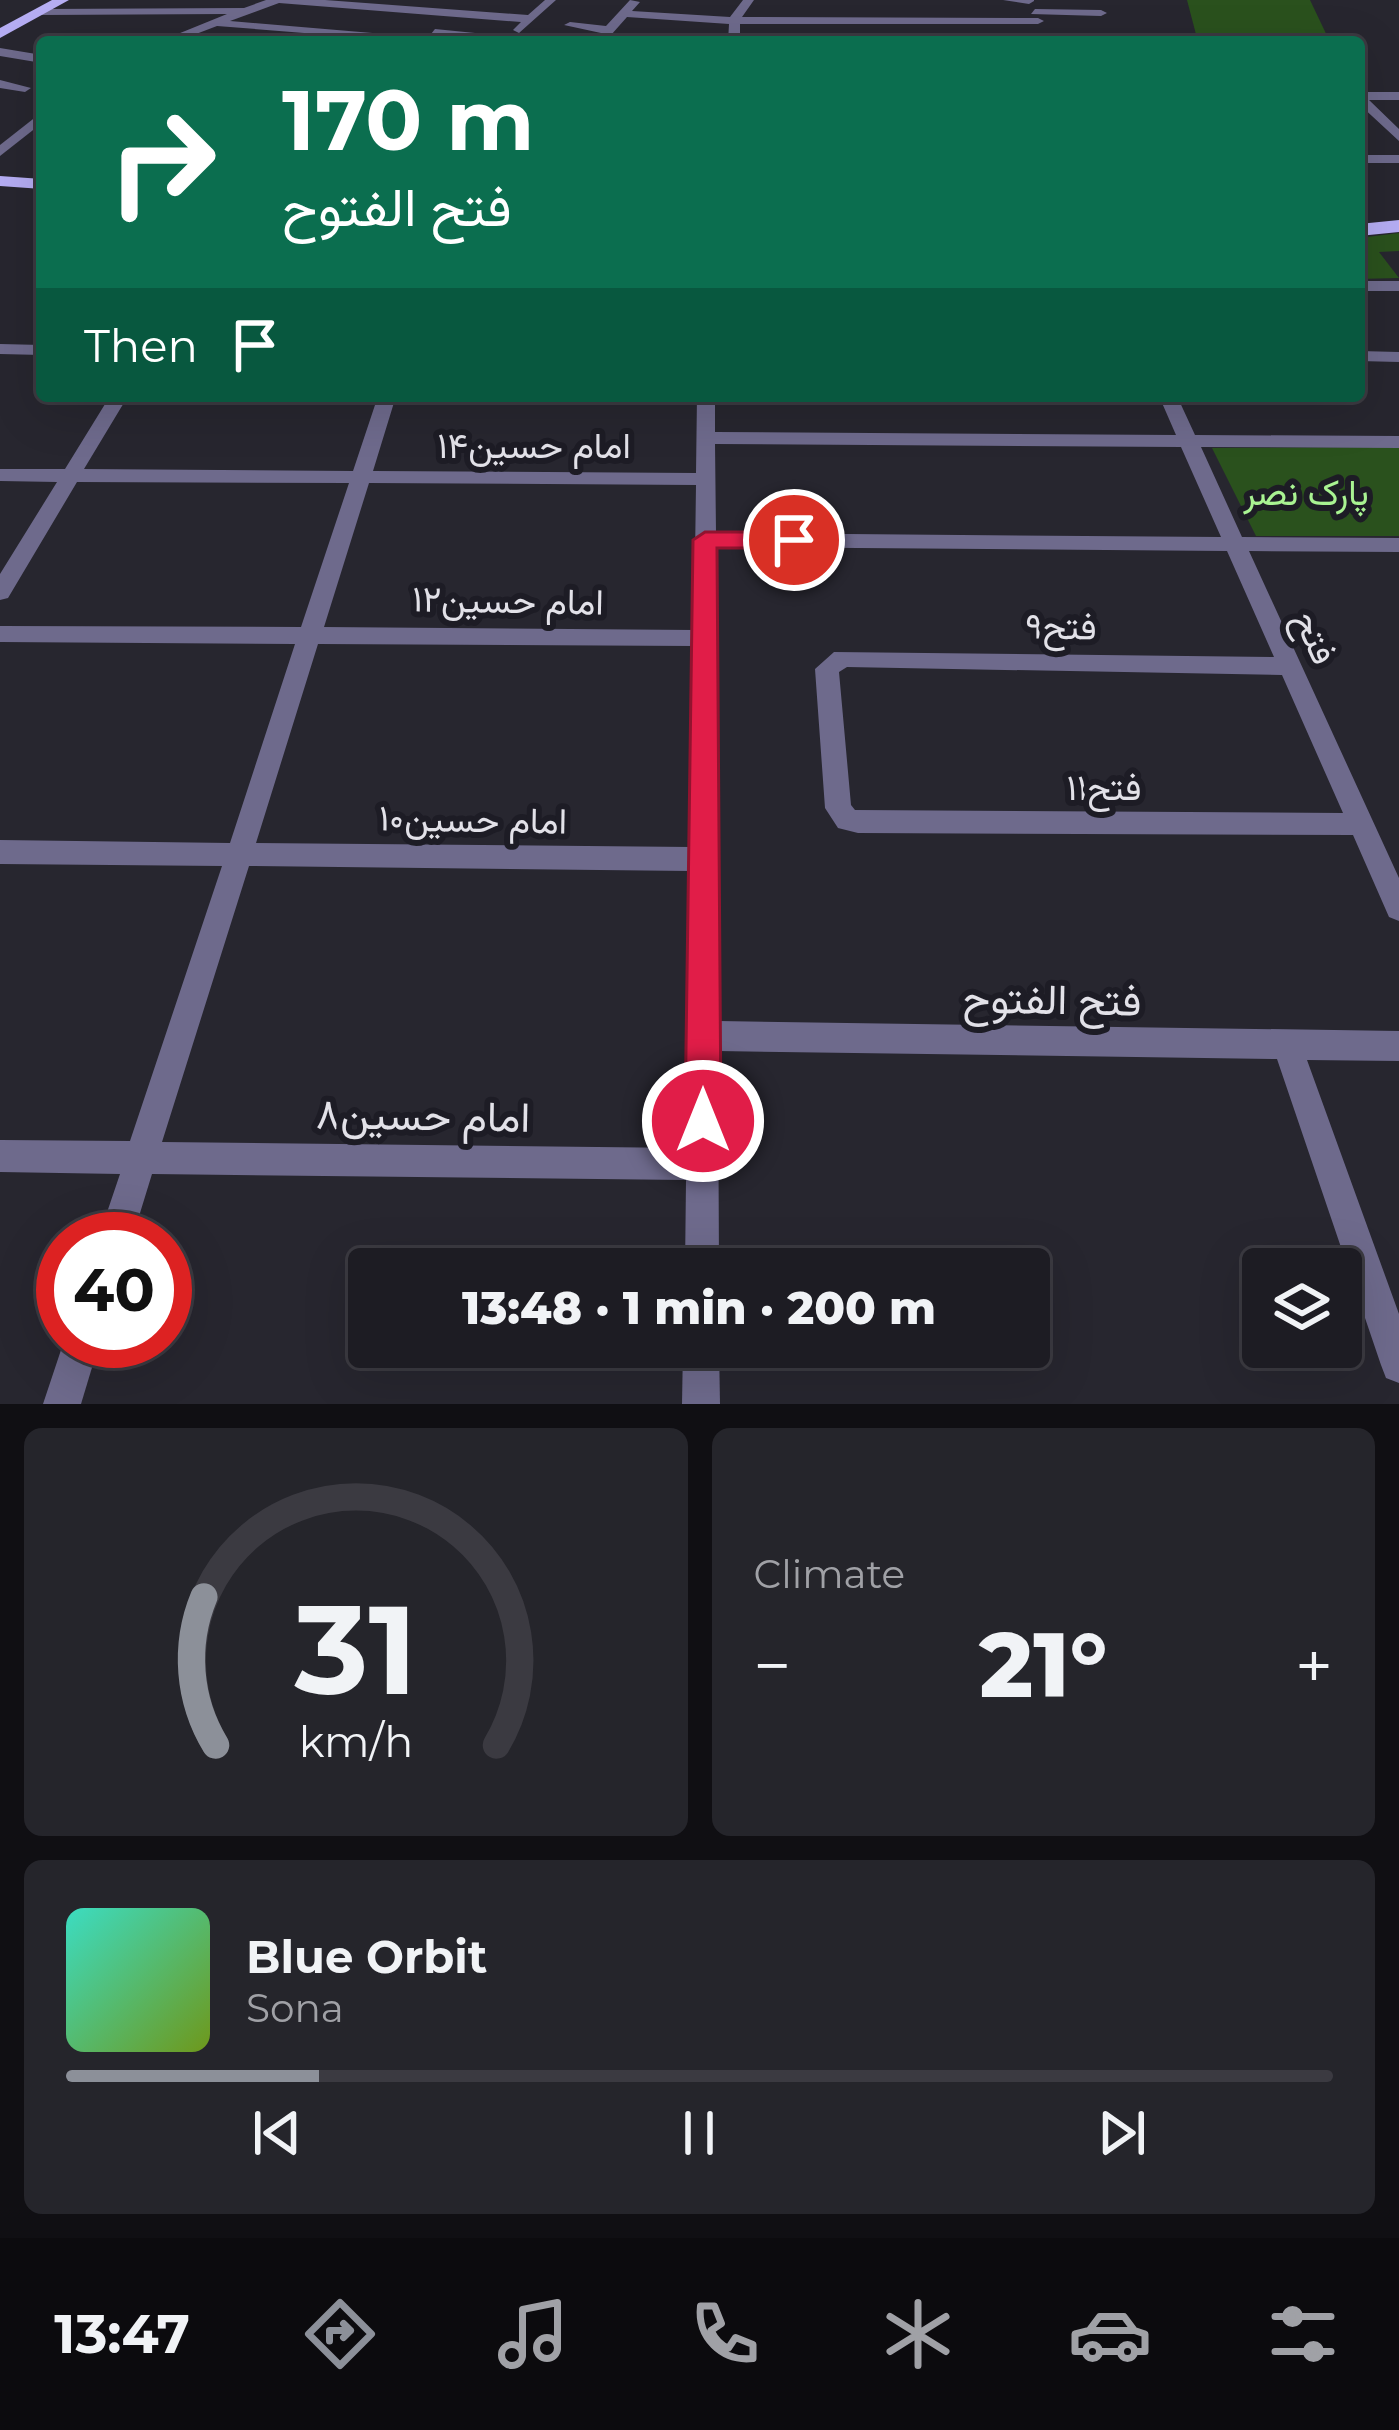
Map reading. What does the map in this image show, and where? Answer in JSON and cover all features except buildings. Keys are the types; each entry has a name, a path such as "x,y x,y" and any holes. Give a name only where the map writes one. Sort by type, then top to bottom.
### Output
{"main road":[{"path":"0,34 62,0"},
{"path":"0,181 36,184"},
{"path":"0,194 36,196"},
{"path":"1365,213 1399,210"},
{"path":"1365,229 1399,226"}],"street":[{"path":"512,36 551,0"},
{"path":"604,36 635,0"},
{"path":"734,36 735,18 749,0"},
{"path":"1008,0 1035,13"},
{"path":"41,11 243,11 280,4 530,20"},
{"path":"262,36 280,4"},
{"path":"356,22 372,7"},
{"path":"180,36 243,11"},
{"path":"622,13 691,25 735,18 894,22 1101,13"},
{"path":"304,36 327,19"},
{"path":"894,22 903,36"},
{"path":"214,23 330,36"},
{"path":"225,36 237,26"},
{"path":"570,26 600,36"},
{"path":"435,32 472,36"},
{"path":"0,52 36,58"},
{"path":"0,84 25,88"},
{"path":"1365,97 1399,96"},
{"path":"1366,110 1399,137"},
{"path":"0,152 6,139 36,123"},
{"path":"1365,159 1399,159"},
{"path":"1365,286 1399,286"},
{"path":"0,350 36,350"},
{"path":"1368,356 1399,356"},
{"path":"0,592 115,402"},
{"path":"124,1212 385,402"},
{"path":"702,1248 706,402"},
{"name":"فتح","path":"1171,402 1399,908"},
{"path":"706,438 1399,442"},
{"name":"امام حسین۱۴","path":"0,475 706,478"},
{"path":"705,540 1399,545"},
{"name":"امام حسین۱۲","path":"0,634 705,638"},
{"name":"۹فتح","path":"847,820 838,808 827,669 842,658 1290,666"},
{"name":"۱۱فتح","path":"847,820 1361,824"},
{"name":"امام حسین۱۰","path":"0,852 704,859"},
{"name":"فتح الفتوح","path":"703,1036 1399,1046"},
{"path":"1287,1045 1399,1365"},
{"name":"امام حسین۸","path":"0,1156 702,1164"},
{"path":"62,1404 73,1368"},
{"path":"701,1368 701,1404"}],"green space":[{"path":"1187,0 1310,0 1327,36 1196,36"},
{"path":"1399,233 1399,251 1379,252 1399,278 1365,279 1365,237"},
{"name":"پارک نصر","path":"1399,447 1399,536 1256,536 1212,448"}],"route":[{"path":"703,1121 705,540 794,540"}]}
